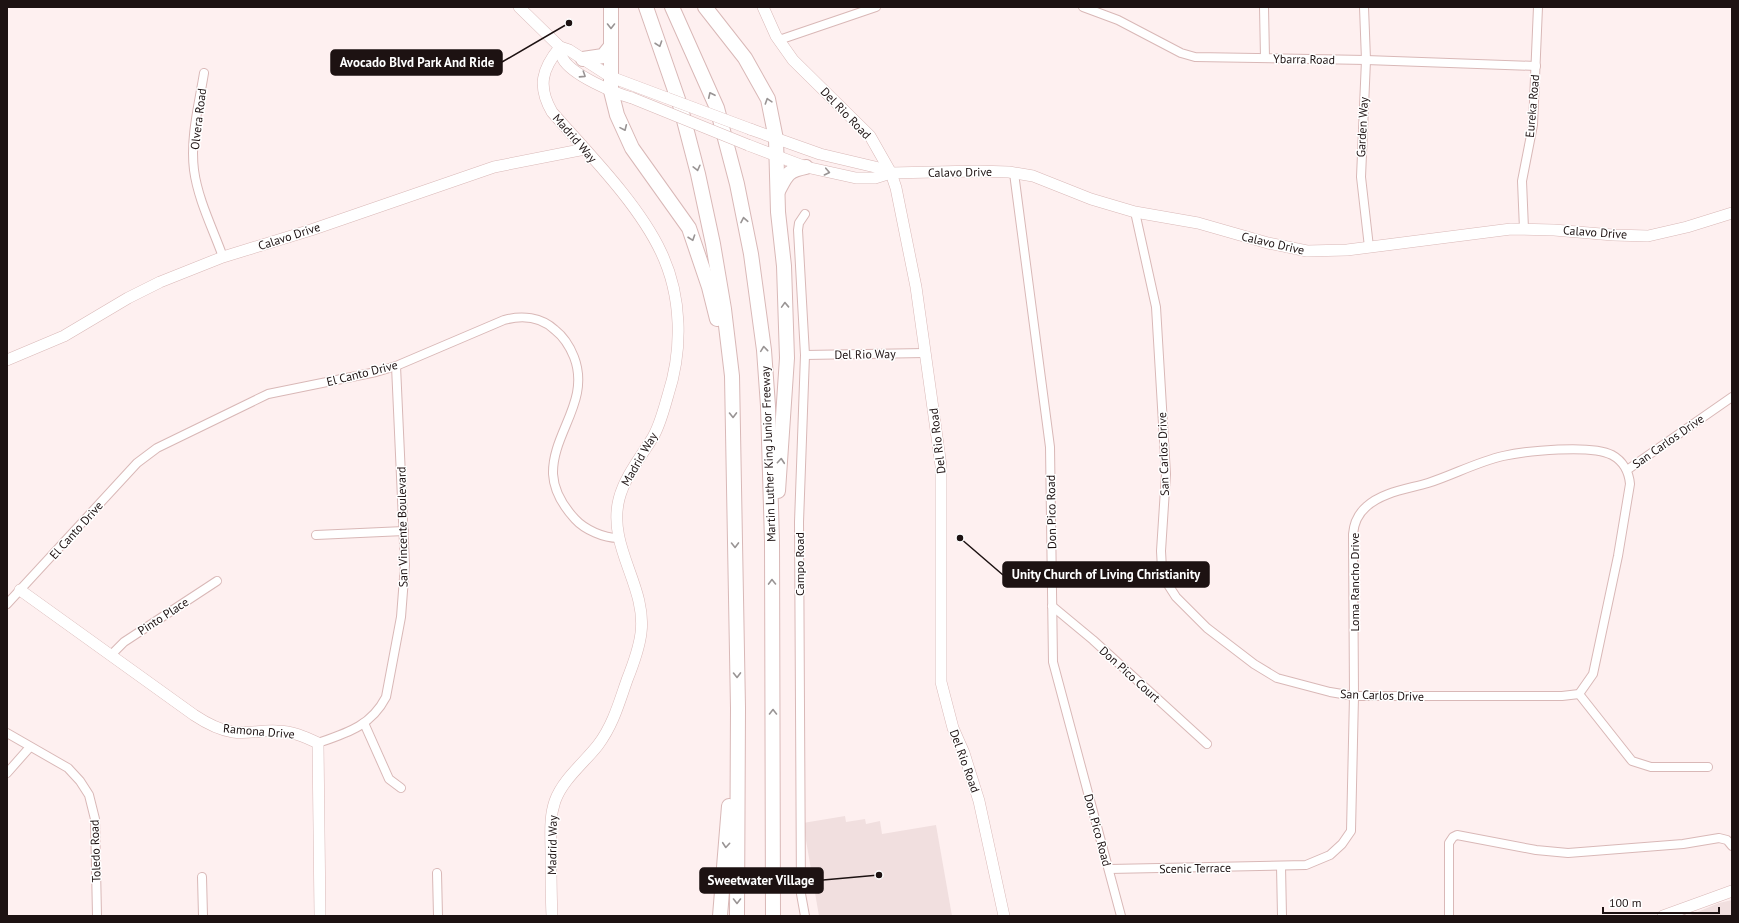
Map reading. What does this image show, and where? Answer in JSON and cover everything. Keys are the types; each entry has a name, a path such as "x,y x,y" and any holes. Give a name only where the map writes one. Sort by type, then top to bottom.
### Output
{"highway":[{"path":"611,7 611,91 618,115 632,148 689,228 709,287 732,376"},
{"path":"646,7 680,105 698,174 716,259 732,376 738,708 737,916"},
{"name":"Martin Luther King Junior Freeway","path":"672,7 717,108 737,184 751,254 764,350 768,406 772,541 773,916"},
{"path":"705,7 745,58 768,99 776,139 778,212 784,266 787,382 772,541"},
{"path":"583,59 603,56 611,46"},
{"path":"778,191 786,176 792,170 806,167"},
{"path":"720,916 738,708"},
{"path":"773,751 779,916"}],"street":[{"path":"519,7 560,47"},
{"name":"Del Rio Road","path":"763,7 779,40 793,60 870,136 891,174 896,188 916,287 942,466 941,682 953,728 964,753 979,801 1004,916"},
{"path":"779,40 876,7"},
{"name":"Ybarra Road","path":"1083,7 1118,20 1181,53 1195,57 1366,60 1536,66"},
{"path":"1264,7 1265,58"},
{"name":"Garden Way","path":"1364,7 1366,60 1361,177 1369,247"},
{"name":"Eureka Road","path":"1524,229 1522,181 1533,125 1538,7"},
{"name":"Calavo Drive","path":"560,47 569,50 611,77 634,86 776,139 820,154 875,167 891,174"},
{"name":"Calavo Drive","path":"560,47 563,58 568,66 611,91 806,167 856,178 875,178 891,174 977,171 1014,173 1033,176 1091,198 1135,212 1198,222 1268,243 1307,251 1323,252 1524,229 1648,236 1687,227 1732,213"},
{"name":"Madrid Way","path":"552,916 550,830 552,810 561,788 599,743 611,726 640,642 642,620 639,599 618,538 616,521 620,495 626,480 655,434 671,387 677,353 677,311 671,279 657,245 636,212 552,112 544,93 543,80 546,67 549,60 560,47"},
{"name":"Olvera Road","path":"204,73 194,139 194,169 199,194 223,257"},
{"name":"Calavo Drive","path":"7,360 34,350 82,327 122,301 155,284 223,257 311,230 494,167 585,150"},
{"name":"Don Pico Road","path":"1014,173 1050,447 1053,662 1121,916"},
{"name":"San Carlos Drive","path":"1135,212 1156,308 1166,474 1161,551 1162,569 1167,583 1176,597 1207,628 1254,664 1277,678 1330,692 1354,696 1562,696 1579,694 1593,674 1618,556 1630,489 1630,479 1627,470 1732,398"},
{"name":"Campo Road","path":"805,214 799,223 798,230 805,355 799,522 801,894 805,916"},
{"name":"El Canto Drive","path":"7,604 137,463 156,448 268,394 376,372 396,366 510,318 523,317 536,319 554,328 564,338 572,353 577,368 578,382 576,400 555,459 553,474 555,488 561,503 578,523 610,538 618,538"},
{"name":"Del Rio Way","path":"805,355 925,353"},
{"name":"San Vincente Boulevard","path":"318,743 353,730 364,724 380,708 386,697 403,602 405,565 396,366"},
{"name":"Loma Rancho Drive","path":"1282,866 1306,865 1322,860 1339,847 1351,831 1354,696 1353,534 1357,518 1366,507 1381,497 1428,483 1502,456 1529,452 1578,450 1605,452 1620,461 1627,470"},
{"path":"316,535 404,531"},
{"name":"Pinto Place","path":"111,655 124,642 217,581"},
{"name":"Ramona Drive","path":"20,590 194,716 220,729 235,732 286,732 306,737 318,743"},
{"name":"Don Pico Court","path":"1052,606 1092,640 1207,744"},
{"path":"1579,694 1632,760 1650,767 1708,767"},
{"path":"364,724 389,779 401,788"},
{"name":"Toledo Road","path":"7,733 68,768 80,781 89,795 95,820 97,916"},
{"path":"318,743 320,916"},
{"path":"7,773 30,747"},
{"path":"1449,916 1449,843 1453,837 1457,835 1536,850 1568,853 1683,844 1719,838 1727,840 1732,846"},
{"path":"1282,866 1282,916"},
{"name":"Scenic Terrace","path":"1109,869 1282,866"},
{"path":"437,873 438,916"},
{"path":"202,877 203,916"},
{"path":"1663,916 1732,891"}],"shaded area":[{"path":"845,816 846,822 865,819 866,824 880,821 882,834 936,825 952,916 819,916 803,823"},
{"path":"1732,900 1732,916 1688,916 1719,903"}],"place":[{"name":"Avocado Blvd Park And Ride","path":"569,23"},
{"name":"Unity Church of Living Christianity","path":"960,538"},
{"name":"Sweetwater Village","path":"879,875"}]}
